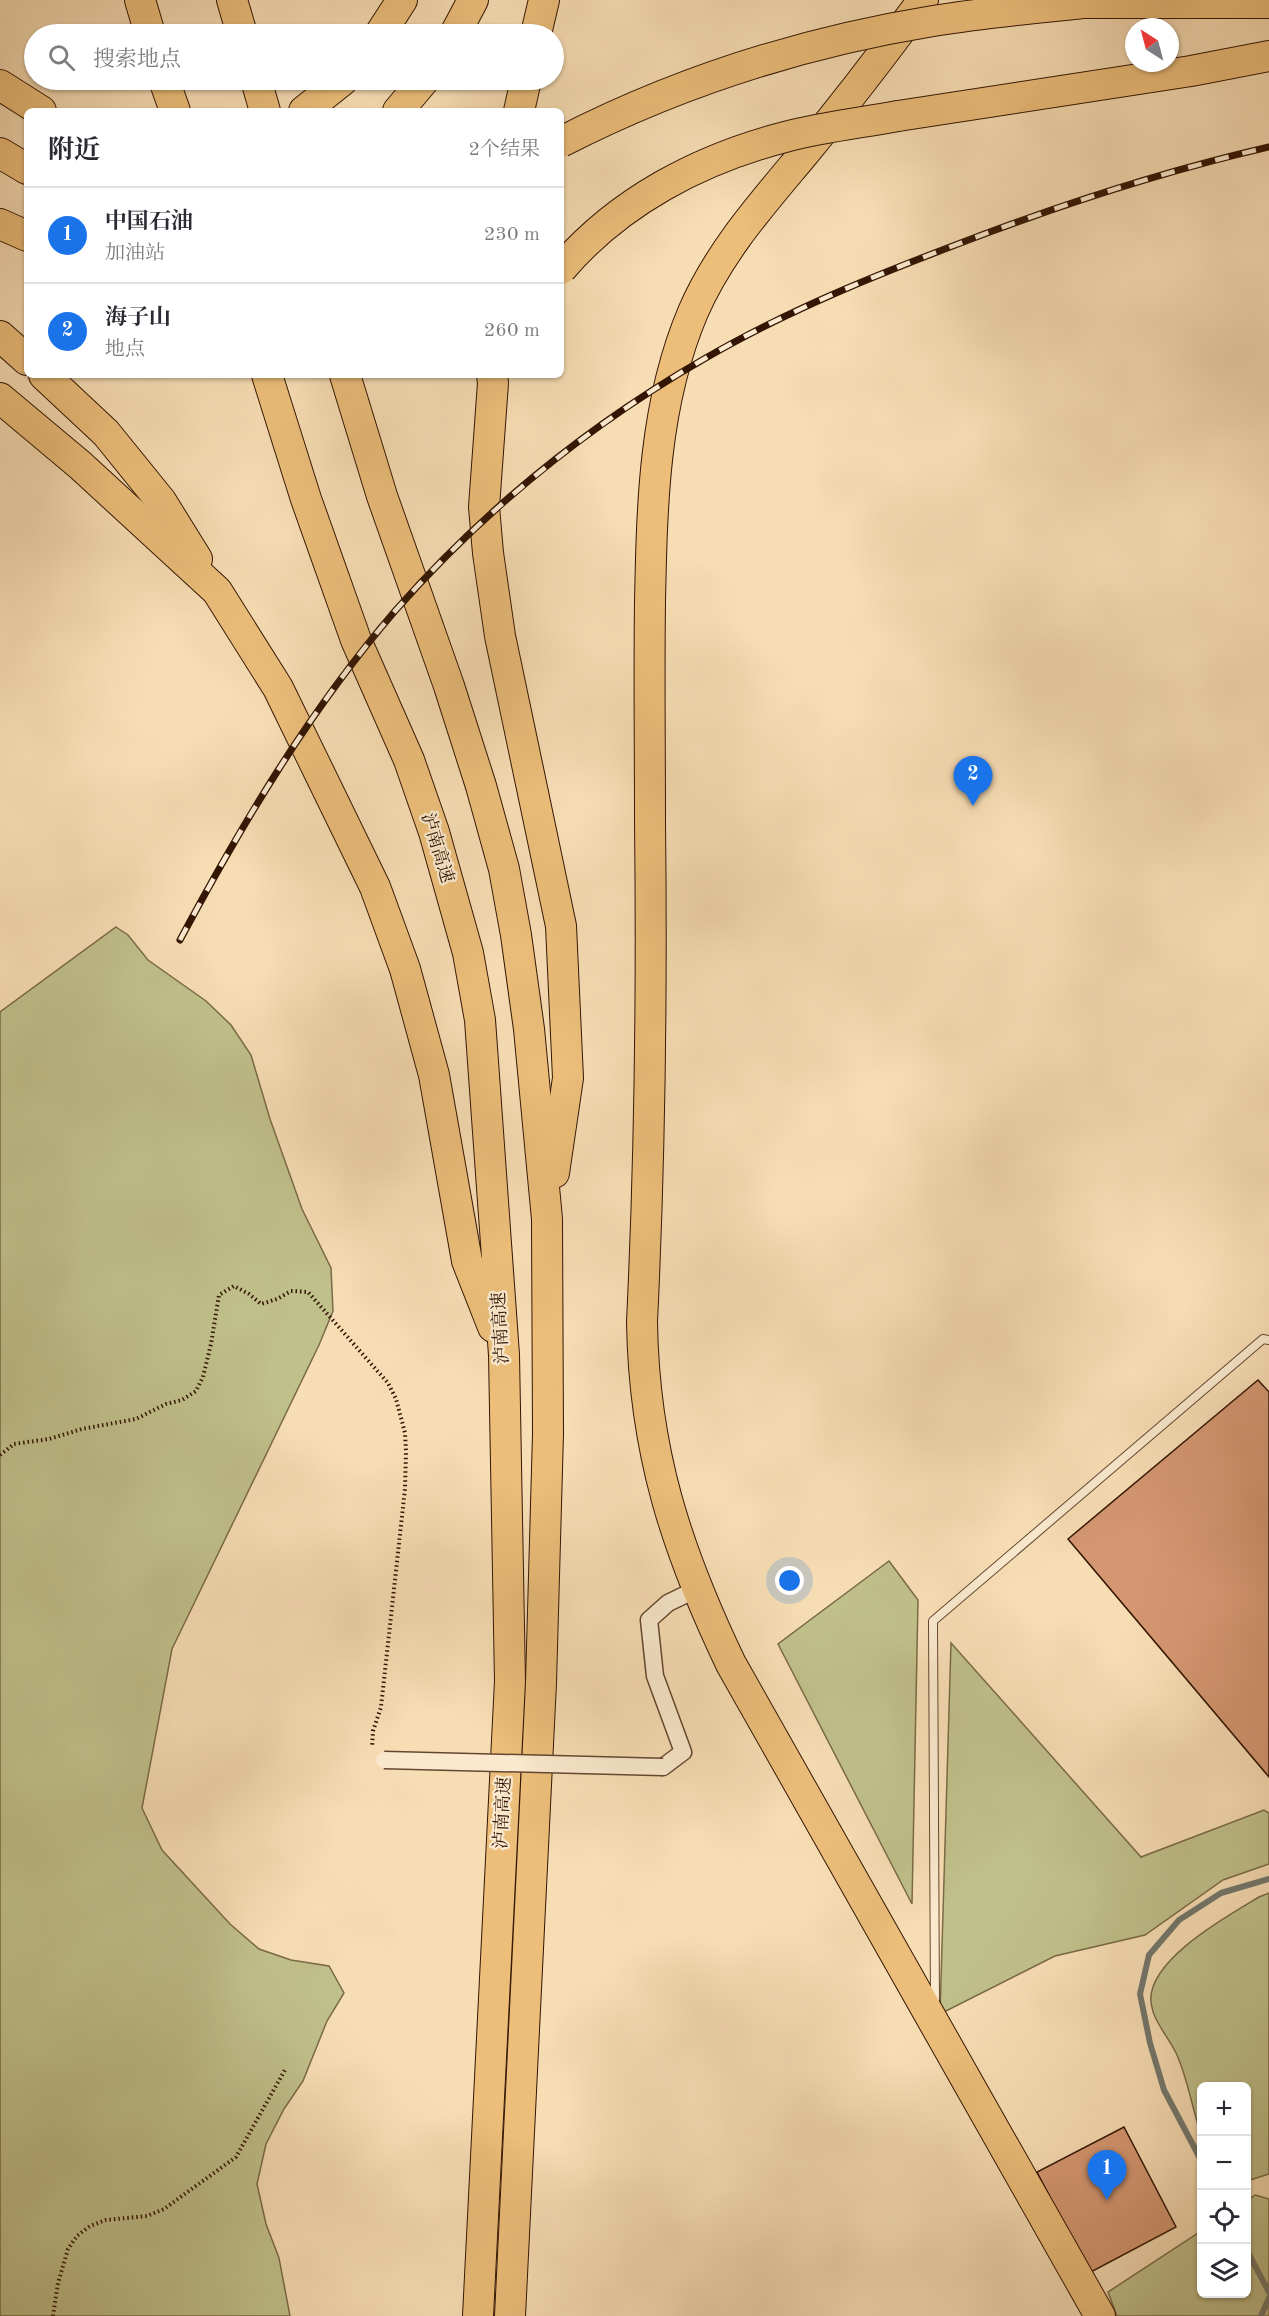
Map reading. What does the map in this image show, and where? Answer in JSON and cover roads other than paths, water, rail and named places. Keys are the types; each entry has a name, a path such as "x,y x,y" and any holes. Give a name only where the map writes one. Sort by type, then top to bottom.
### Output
{"highway":[{"path":"140,0 147,24"},
{"path":"232,0 239,24"},
{"path":"386,24 402,0"},
{"path":"460,24 473,0"},
{"path":"538,24 544,0"},
{"path":"923,0 804,154 748,221 713,273 695,309 672,372 658,443 651,528 649,678 651,1066 642,1322 643,1363 651,1430 671,1516 697,1589 731,1664 1100,2316"},
{"path":"564,141 660,96 761,60 934,21 1083,3 1269,3"},
{"path":"564,266 575,253 643,197 695,168 786,137 898,116 1191,71 1269,56"},
{"path":"0,85 36,108"},
{"path":"168,90 174,108"},
{"path":"259,90 264,108"},
{"path":"308,108 330,90"},
{"path":"401,108 416,90"},
{"path":"520,108 524,90"},
{"path":"0,153 24,167"},
{"path":"0,224 24,235"},
{"path":"0,336 24,357"},
{"path":"47,378 113,441 161,501 278,687 375,887 405,969 434,1075 467,1261 504,1355"},
{"name":"泸南高速","path":"268,378 306,499 356,640 409,760 434,832 468,953 480,1020 504,1355 510,1681 478,2316"},
{"name":"泸南高速","path":"346,378 382,496 450,686 504,869 529,1029 547,1219 548,1434 541,1683 510,2316"},
{"path":"494,378 484,507 500,636 561,926 568,1078 547,1219"},
{"path":"0,398 80,465 216,591"}],"street":[{"path":"384,1760 663,1767 683,1752 655,1676 649,1620 668,1603 697,1589"}],"lane":[{"path":"935,2024 933,1621 1263,1340 1269,1340"}],"waterway":[{"path":"1197,2153 1164,2090 1150,2043 1140,1994 1149,1955 1179,1920 1221,1893 1269,1879"},
{"path":"1251,2258 1269,2292"},
{"path":"1261,2316 1269,2298"}],"railway":[{"path":"180,940 278,770 334,688 364,649 395,611 464,539 539,472 579,441 661,385 704,359 772,322 843,290 1056,208 1162,175 1269,147"}],"place":[{"name":"海子山","path":"973,806"},
{"name":"中国石油","path":"1107,2200"}]}
